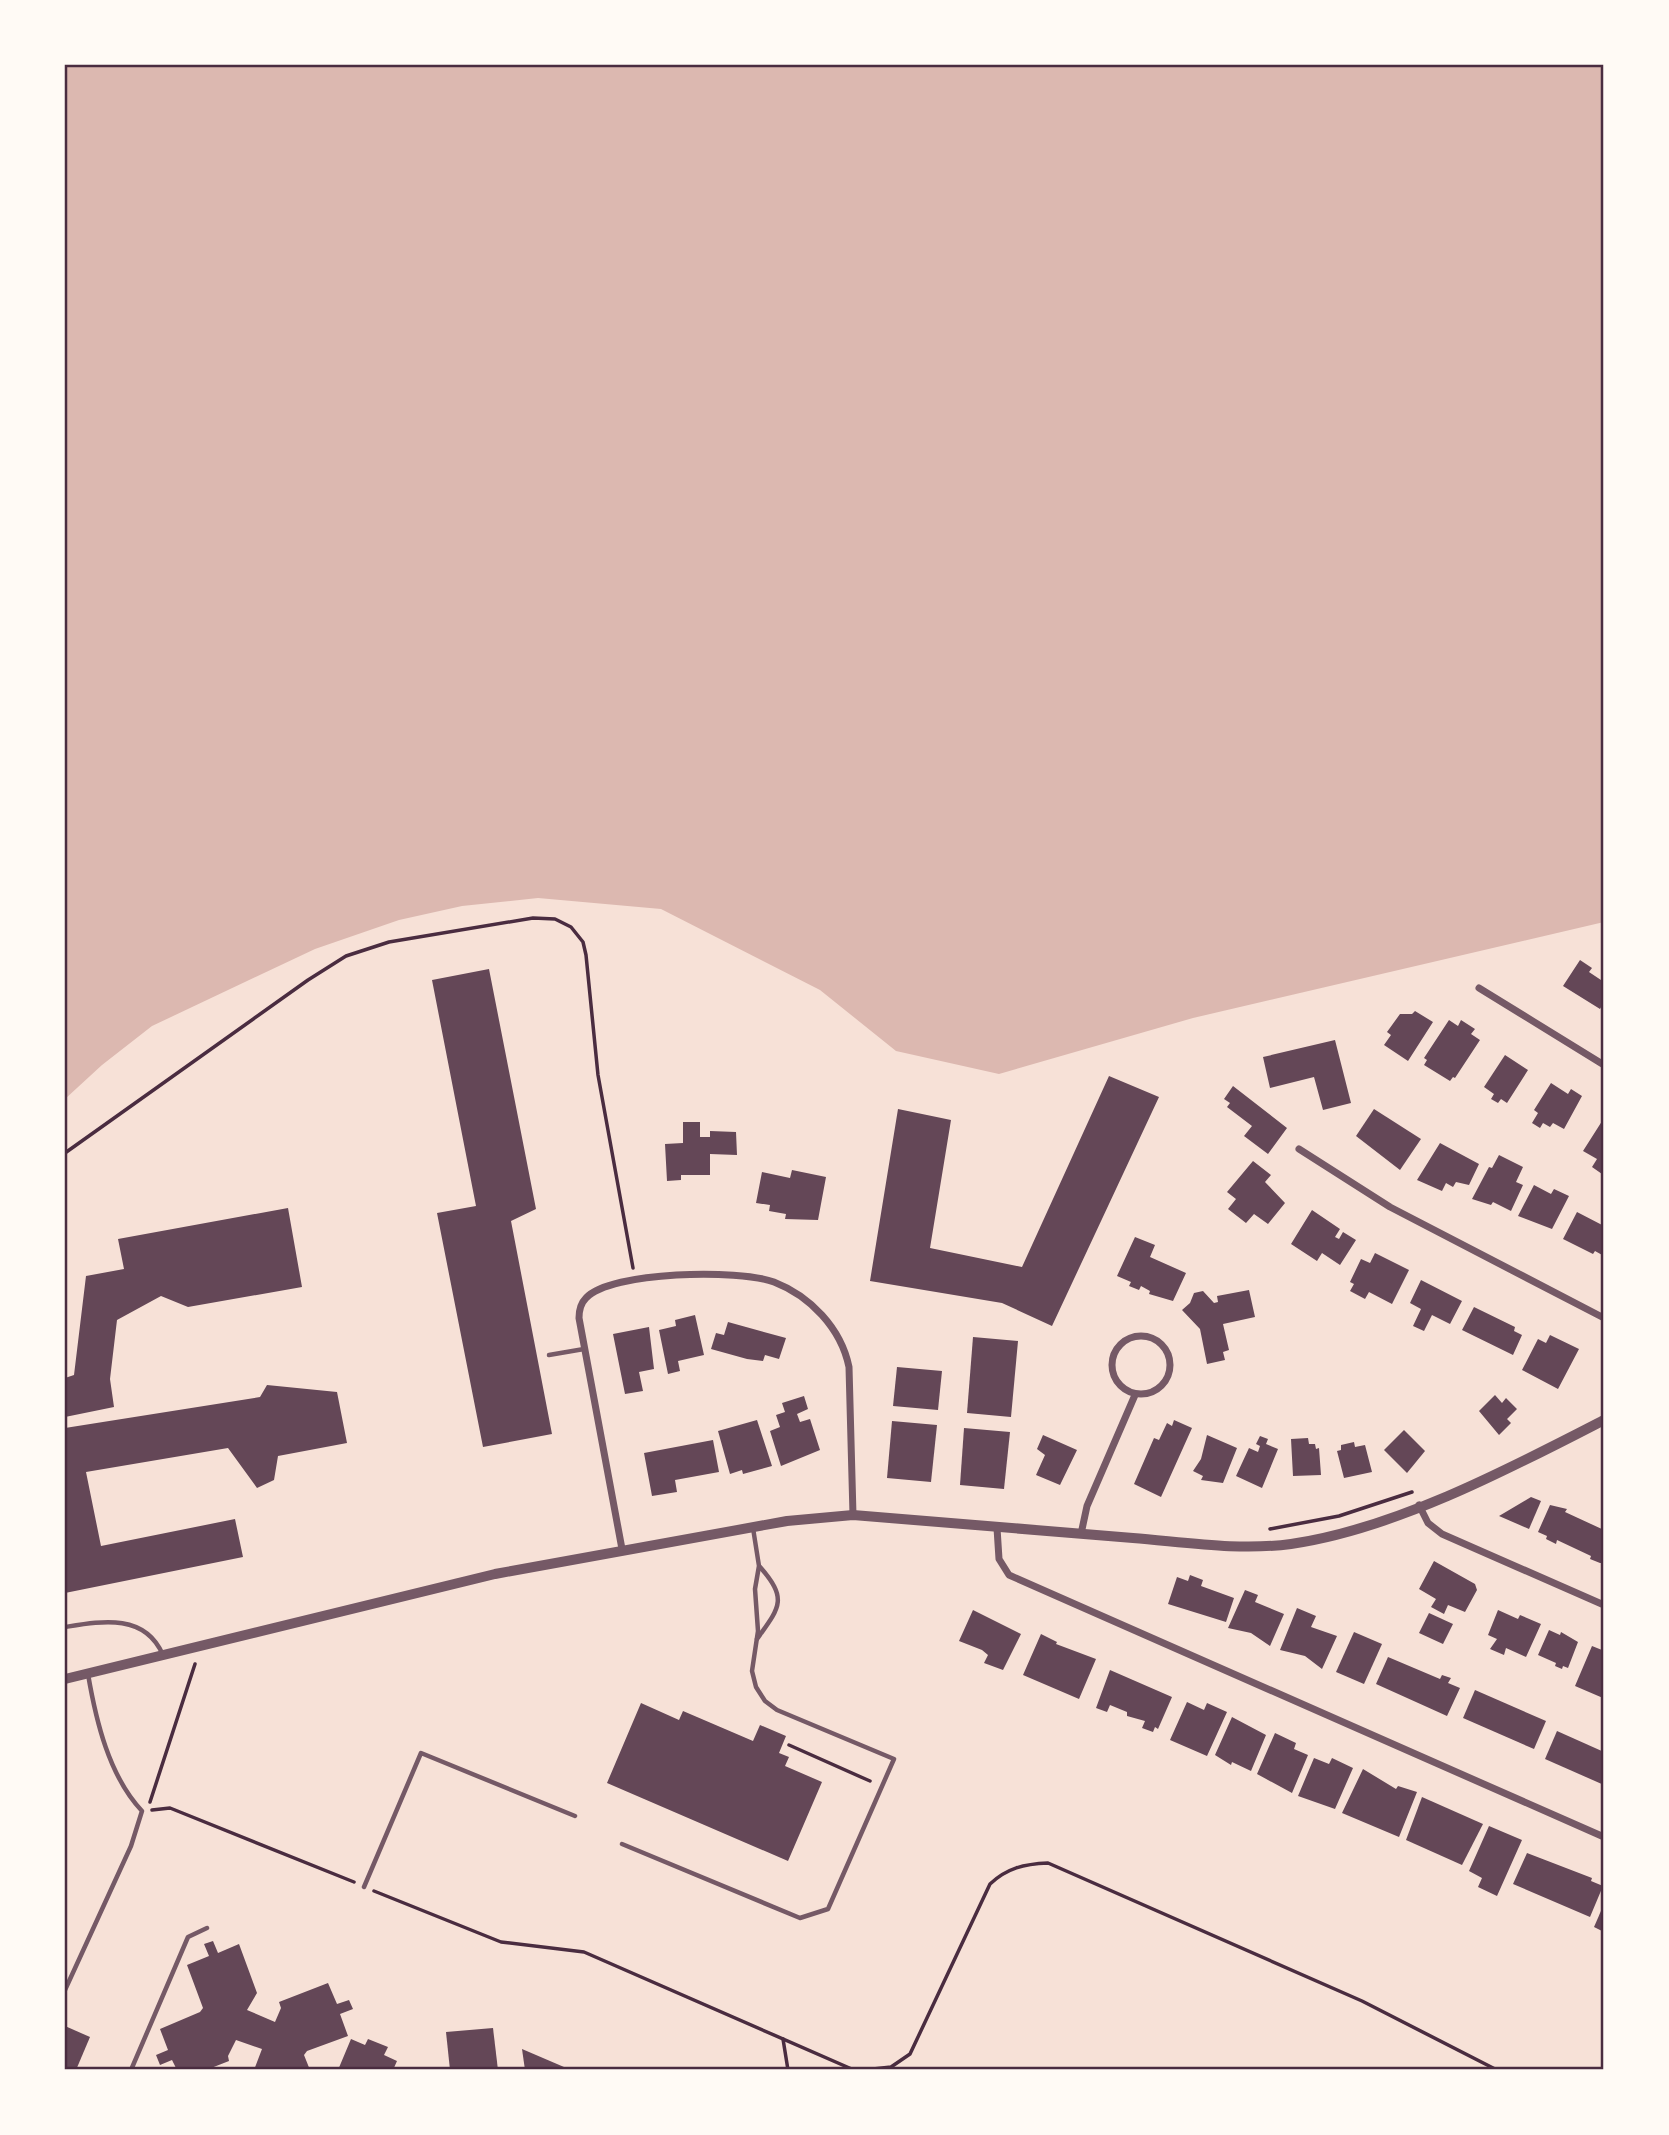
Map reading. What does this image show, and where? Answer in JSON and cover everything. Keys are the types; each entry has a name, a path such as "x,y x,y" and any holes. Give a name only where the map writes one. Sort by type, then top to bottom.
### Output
{"street":[{"path":"1479,988 1604,1065"},
{"path":"1299,1149 1390,1207 1604,1318"},
{"path":"622,1549 584,1349 580,1308 587,1297 605,1287 652,1278 726,1274 772,1281 794,1293 828,1322 847,1356 853,1515"},
{"path":"1146,1336 1163,1347 1169,1361 1169,1371 1162,1385 1154,1391 1135,1395 1117,1378 1112,1356 1127,1339 1146,1336"},
{"path":"1081,1534 1087,1506 1135,1395"},
{"path":"65,1679 405,1594 622,1549 753,1527 853,1515 1224,1545 1278,1546 1347,1531 1419,1505 1514,1465 1604,1420"},
{"path":"1419,1505 1427,1523 1442,1534 1604,1605"},
{"path":"997,1528 999,1559 1009,1575 1604,1837"}],"lane":[{"path":"549,1355 584,1349"},
{"path":"622,1844 800,1918 828,1909 894,1759 777,1710 765,1701 756,1687 752,1671 756,1640 755,1589 759,1566 753,1527"},
{"path":"756,1640 775,1614 779,1602 776,1585 759,1566"},
{"path":"65,1627 107,1620 122,1622 151,1636 164,1656"},
{"path":"65,1990 131,1846 142,1811 128,1797 98,1728 88,1674"},
{"path":"364,1886 421,1753 575,1816"},
{"path":"131,2070 188,1937 207,1928"}],"path":[{"path":"65,1153 308,980 346,956 374,946 429,935 520,919 555,919 571,927 585,950 598,1075 633,1267"},
{"path":"1262,1529 1339,1516 1413,1491"},
{"path":"142,1811 152,1800 195,1664"},
{"path":"789,1745 882,1786"},
{"path":"142,1811 170,1808 501,1942 584,1952 855,2070"},
{"path":"864,2070 891,2067 910,2054 990,1884 1002,1873 1025,1864 1048,1863 1362,2001 1497,2070"},
{"path":"783,2039 788,2070"}],"shaded area":[{"path":"65,65 1604,65 1604,922 1193,1018 999,1074 896,1051 820,990 661,909 538,898 462,906 399,920 315,949 152,1026 102,1065 65,1099"}],"building":[{"path":"1580,960 1592,968 1589,972 1604,982 1604,1002 1600,1009 1563,986"},
{"path":"489,969 536,1209 511,1221 552,1434 483,1447 437,1213 476,1206 432,980"},
{"path":"1415,1011 1433,1022 1408,1061 1384,1045 1391,1035 1387,1032 1400,1014 1412,1014"},
{"path":"1449,1020 1458,1026 1461,1020 1475,1029 1471,1034 1480,1040 1455,1078 1450,1081 1424,1065 1427,1060 1424,1058"},
{"path":"1335,1040 1351,1103 1323,1110 1314,1077 1270,1088 1263,1057"},
{"path":"1505,1055 1528,1070 1507,1103 1501,1099 1498,1103 1491,1099 1494,1094 1484,1087"},
{"path":"1109,1076 1159,1097 1052,1326 1002,1303 870,1281 898,1109 951,1120 930,1248 1022,1267"},
{"path":"1551,1083 1568,1094 1571,1089 1582,1096 1564,1129 1553,1123 1550,1127 1543,1123 1540,1128 1532,1123 1538,1113 1534,1110"},
{"path":"1233,1086 1287,1128 1268,1154 1244,1136 1252,1126 1227,1107 1230,1103 1224,1099"},
{"path":"1374,1109 1421,1139 1400,1170 1356,1136"},
{"path":"1604,1118 1602,1174 1592,1167 1597,1159 1583,1151"},
{"path":"683,1122 700,1122 700,1137 710,1137 710,1131 736,1132 737,1155 710,1154 710,1175 681,1175 681,1180 667,1181 665,1144 683,1143"},
{"path":"1440,1143 1479,1164 1469,1185 1456,1182 1453,1187 1446,1183 1442,1191 1417,1180"},
{"path":"1499,1155 1523,1167 1516,1182 1523,1185 1511,1211 1493,1202 1491,1205 1472,1199 1489,1167 1492,1168"},
{"path":"1253,1161 1271,1175 1265,1182 1285,1203 1268,1224 1254,1214 1246,1223 1228,1209 1236,1199 1227,1192"},
{"path":"792,1170 826,1177 818,1220 785,1219 786,1214 769,1211 770,1205 756,1203 762,1172 790,1178"},
{"path":"1534,1185 1551,1194 1554,1189 1569,1196 1552,1229 1518,1216"},
{"path":"288,1208 302,1287 188,1307 161,1296 117,1320 110,1379 114,1407 65,1417 65,1378 74,1375 86,1276 124,1269 118,1239"},
{"path":"1312,1210 1340,1229 1335,1237 1339,1239 1343,1232 1356,1240 1340,1265 1322,1253 1317,1261 1291,1244"},
{"path":"1577,1212 1604,1226 1604,1256 1595,1251 1593,1254 1563,1239"},
{"path":"1135,1237 1155,1245 1150,1257 1186,1273 1173,1301 1149,1294 1150,1291 1141,1286 1139,1290 1129,1286 1131,1282 1117,1276"},
{"path":"1375,1253 1409,1270 1392,1304 1369,1292 1365,1299 1350,1291 1354,1284 1350,1282 1361,1259 1370,1263"},
{"path":"1421,1280 1462,1301 1450,1324 1432,1315 1424,1331 1413,1326 1421,1309 1410,1303"},
{"path":"1249,1290 1255,1317 1223,1324 1229,1350 1223,1352 1225,1360 1207,1364 1200,1329 1182,1310 1190,1303 1194,1293 1203,1291 1214,1303 1218,1302 1217,1296"},
{"path":"1474,1307 1515,1327 1514,1331 1522,1335 1513,1355 1462,1330"},
{"path":"695,1315 704,1355 678,1361 680,1371 668,1374 659,1330 676,1326 675,1320"},
{"path":"728,1322 786,1338 779,1359 765,1355 763,1361 747,1359 711,1349 716,1333 724,1335"},
{"path":"649,1327 654,1369 639,1372 643,1391 625,1394 613,1334"},
{"path":"1550,1335 1579,1349 1558,1389 1522,1370 1538,1339 1546,1343"},
{"path":"973,1337 1018,1341 1011,1417 967,1413"},
{"path":"897,1367 942,1371 938,1410 893,1406"},
{"path":"267,1385 337,1392 347,1443 278,1456 274,1480 257,1488 228,1448 86,1472 101,1546 235,1519 243,1557 65,1593 65,1428 260,1397"},
{"path":"1495,1395 1502,1403 1506,1398 1517,1409 1507,1419 1511,1423 1499,1435 1479,1411"},
{"path":"804,1396 808,1409 797,1414 800,1422 810,1419 820,1450 781,1466 770,1431 780,1427 776,1415 785,1412 782,1403"},
{"path":"757,1420 772,1466 743,1474 742,1470 730,1474 718,1431"},
{"path":"1174,1420 1192,1428 1161,1497 1134,1484 1154,1438 1159,1440 1167,1423 1172,1426"},
{"path":"892,1421 937,1425 931,1482 887,1478"},
{"path":"964,1428 1010,1432 1004,1489 960,1485"},
{"path":"1404,1430 1425,1451 1407,1473 1384,1450"},
{"path":"1043,1435 1077,1450 1060,1485 1036,1475 1045,1455 1037,1449"},
{"path":"1207,1435 1237,1448 1223,1483 1201,1480 1203,1476 1193,1471 1201,1459"},
{"path":"1260,1436 1268,1439 1266,1444 1278,1449 1262,1488 1236,1476 1249,1448 1258,1452 1260,1446 1256,1444"},
{"path":"1308,1438 1309,1444 1315,1444 1316,1449 1319,1448 1321,1475 1293,1476 1291,1439"},
{"path":"713,1440 719,1472 675,1480 677,1492 652,1496 644,1453"},
{"path":"1354,1442 1355,1447 1365,1445 1372,1472 1344,1478 1337,1451 1341,1450 1341,1445"},
{"path":"1531,1497 1541,1501 1529,1529 1499,1516"},
{"path":"1550,1505 1567,1509 1565,1512 1604,1530 1604,1563 1590,1559 1591,1556 1557,1540 1556,1544 1538,1532"},
{"path":"1434,1561 1475,1584 1477,1590 1465,1612 1448,1605 1444,1614 1431,1607 1436,1599 1419,1589"},
{"path":"1190,1575 1203,1580 1201,1586 1234,1598 1226,1622 1168,1604 1177,1577 1188,1581"},
{"path":"1245,1590 1258,1595 1255,1602 1284,1614 1270,1646 1251,1633 1228,1628"},
{"path":"1297,1608 1316,1616 1311,1627 1337,1636 1322,1669 1305,1656 1280,1650"},
{"path":"973,1610 1021,1634 1003,1670 984,1663 988,1655 982,1650 959,1641"},
{"path":"1498,1610 1518,1619 1520,1615 1541,1624 1526,1657 1506,1648 1504,1655 1490,1649 1497,1639 1488,1635"},
{"path":"1429,1613 1453,1624 1443,1644 1419,1633"},
{"path":"1549,1630 1560,1635 1561,1632 1578,1642 1568,1668 1555,1666 1556,1663 1538,1655"},
{"path":"1354,1632 1382,1644 1364,1684 1336,1672"},
{"path":"1041,1634 1057,1642 1056,1644 1096,1659 1079,1699 1023,1675"},
{"path":"1604,1644 1603,1698 1575,1686 1592,1646 1602,1650"},
{"path":"1388,1657 1440,1679 1442,1675 1451,1678 1448,1683 1460,1688 1447,1716 1376,1684"},
{"path":"1110,1670 1172,1697 1158,1729 1155,1727 1153,1732 1142,1728 1145,1721 1127,1716 1127,1712 1110,1705 1107,1712 1096,1708"},
{"path":"1475,1690 1546,1721 1534,1749 1463,1718"},
{"path":"1187,1702 1204,1710 1207,1703 1227,1712 1207,1756 1170,1740"},
{"path":"641,1703 679,1720 683,1711 753,1741 760,1725 786,1736 779,1753 789,1757 785,1766 822,1782 788,1861 607,1783"},
{"path":"1232,1717 1266,1735 1251,1771 1232,1762 1231,1765 1215,1755"},
{"path":"1557,1731 1604,1752 1604,1785 1545,1759"},
{"path":"1275,1733 1296,1743 1294,1749 1308,1755 1292,1793 1257,1774"},
{"path":"1314,1758 1329,1764 1332,1758 1353,1768 1335,1809 1298,1796"},
{"path":"1363,1769 1396,1789 1398,1786 1417,1792 1399,1837 1342,1813"},
{"path":"1422,1797 1483,1824 1462,1865 1406,1840"},
{"path":"1489,1826 1522,1840 1497,1896 1478,1887 1482,1878 1469,1871"},
{"path":"1527,1853 1592,1878 1591,1881 1603,1886 1590,1917 1513,1884"},
{"path":"1604,1904 1604,1932 1594,1927"},
{"path":"213,1941 218,1953 239,1944 257,1993 247,2010 275,2022 281,2008 279,2002 328,1983 337,2004 349,2000 353,2009 340,2014 348,2036 307,2051 304,2055 310,2070 254,2070 262,2049 236,2040 228,2056 229,2061 206,2070 177,2070 172,2060 160,2065 156,2055 168,2050 160,2029 200,2012 203,2008 187,1965 209,1956 204,1944"},
{"path":"65,2026 90,2037 76,2070 65,2070"},
{"path":"493,2028 498,2070 450,2070 446,2032"},
{"path":"351,2039 365,2045 368,2039 388,2047 384,2055 397,2061 393,2070 338,2070"},
{"path":"522,2049 571,2070 525,2070"}]}
